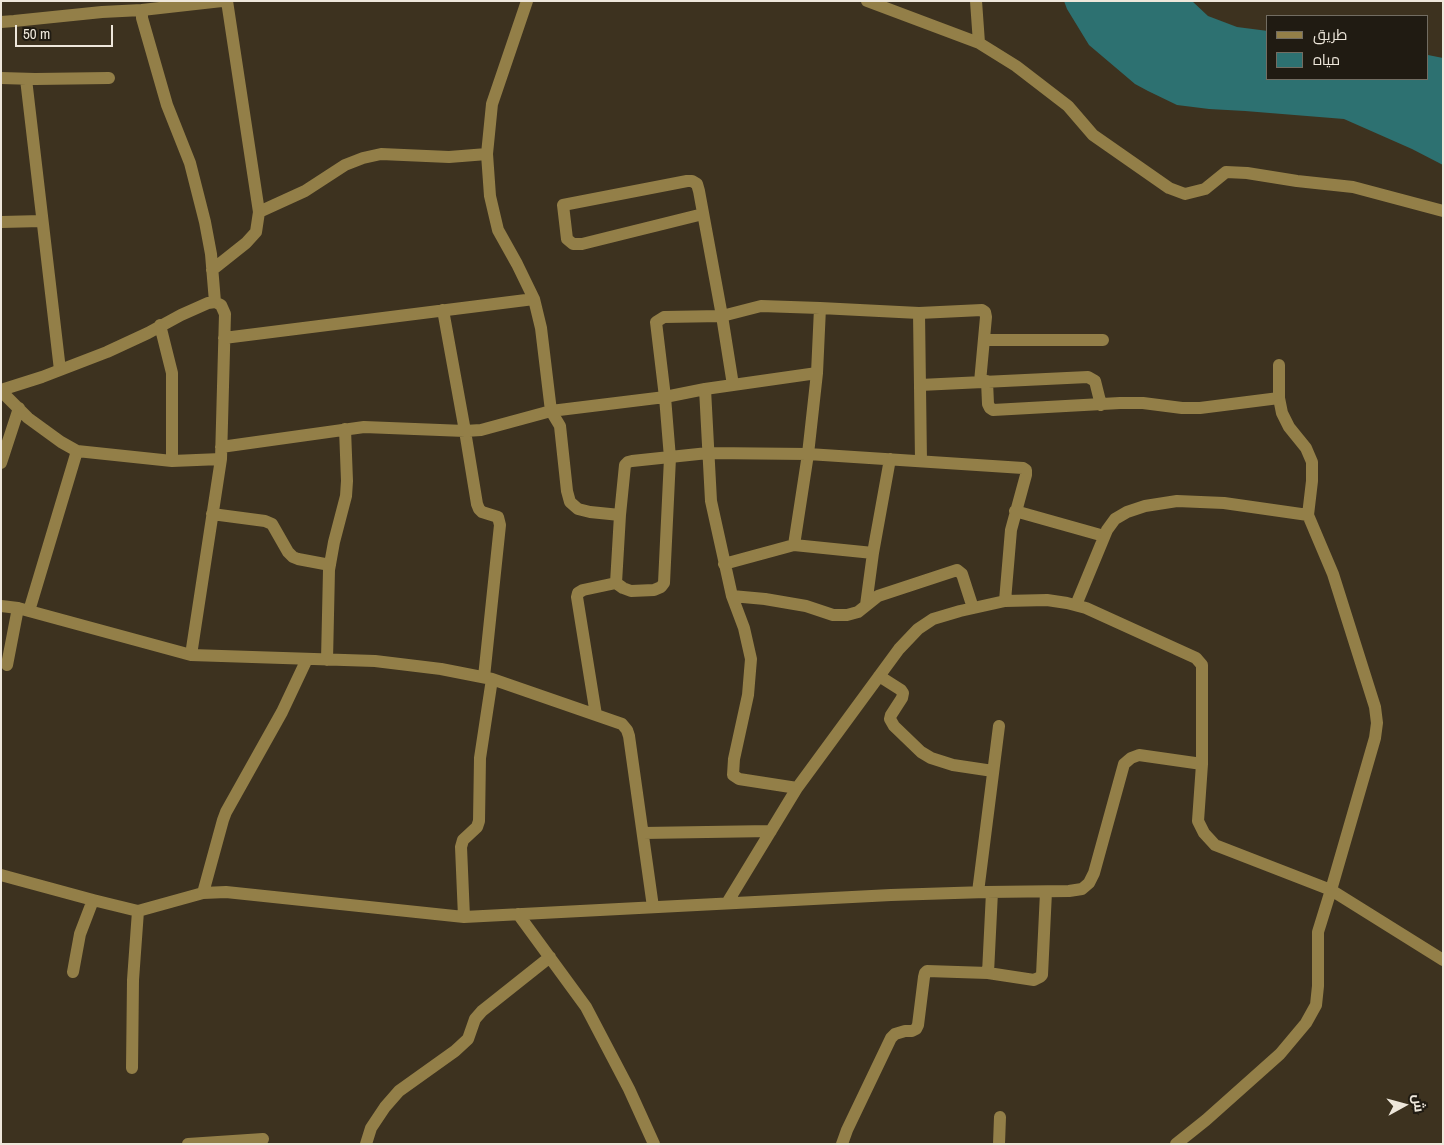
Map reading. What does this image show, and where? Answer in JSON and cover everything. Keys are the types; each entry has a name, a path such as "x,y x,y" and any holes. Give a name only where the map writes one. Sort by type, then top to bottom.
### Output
{"street":[{"path":"1,22 222,1"},
{"path":"212,270 246,243 256,232 259,212 226,1"},
{"path":"526,1 492,104 487,154 490,196 498,230 534,299 541,328 551,410 560,426 567,491 570,502 578,509 620,515"},
{"path":"868,1 980,43 1016,66 1068,106 1093,135 1169,188 1184,194 1205,189 1226,172 1247,172 1297,181 1353,187 1443,211"},
{"path":"976,1 980,43"},
{"path":"142,10 142,18 167,105 190,163 205,222 211,254 215,302"},
{"path":"1,78 110,78"},
{"path":"26,79 60,370"},
{"path":"259,212 304,191 345,165 362,158 381,154 449,157 487,154"},
{"path":"703,214 582,244 572,244 567,239 563,206 692,180 697,184 703,214 722,316 733,385"},
{"path":"1,222 42,221"},
{"path":"224,338 534,299"},
{"path":"191,655 221,453 225,314 220,305 215,302 208,304 181,315 107,352 1,391 28,418 77,451 172,461 221,453 345,429 364,427 481,430 551,410 665,397 705,389 817,373"},
{"path":"596,715 577,597 578,593 583,590 616,583 631,591 654,590 661,587 664,583 670,458 656,322 664,318 722,316 761,306 919,313 982,310 985,312 986,317 984,382 988,404 993,410 1143,404 1200,408 1279,398"},
{"path":"794,545 808,454 817,373 820,308"},
{"path":"443,310 466,431 477,504 482,512 498,517 500,525 480,758 479,821 477,827 463,840 461,847 464,917"},
{"path":"919,313 921,461"},
{"path":"160,326 172,373 172,461"},
{"path":"984,340 1103,340"},
{"path":"1176,1144 1280,1054 1306,1023 1316,1005 1318,932 1375,738 1377,723 1375,707 1333,574 1308,515 1312,462 1306,448 1289,427 1282,413 1279,398 1280,365"},
{"path":"920,385 1088,377 1096,381 1101,405"},
{"path":"705,389 710,501 732,596 744,628 751,659 748,695 734,759 733,775 738,779 797,788"},
{"path":"1,463 19,408"},
{"path":"327,660 330,565 346,496 345,429"},
{"path":"7,665 23,610 77,451"},
{"path":"616,583 620,515 625,465 628,462 708,453 808,454 1023,468 1026,470 1011,530 1005,601"},
{"path":"866,605 873,553 890,459"},
{"path":"1076,605 1104,536 1115,519 1127,512 1145,506 1177,501 1224,503 1308,515"},
{"path":"1015,511 1104,536"},
{"path":"212,514 265,521 272,524 288,552 293,557 330,565"},
{"path":"724,564 794,545 873,553"},
{"path":"732,596 806,606 833,615 848,615 858,612 878,596 957,570 962,574 973,608"},
{"path":"727,903 797,788 899,649 918,629 932,619 973,608 1005,601 1047,600 1086,608 1196,658 1202,665 1202,764 1198,820 1204,833 1215,845 1331,890 1443,960"},
{"path":"1,606 23,610 191,655 375,661 441,669 488,678 622,724 630,736 653,907"},
{"path":"203,893 226,812 282,712 307,659"},
{"path":"879,676 903,693 902,698 890,714 890,719 894,726 921,752 931,758 953,765 993,771"},
{"path":"978,892 999,726"},
{"path":"1,875 138,911 203,893 226,892 464,917 978,892 1069,891 1082,889 1089,883 1094,873 1124,764 1131,758 1140,755 1202,764"},
{"path":"643,833 771,831"},
{"path":"988,973 992,892"},
{"path":"842,1144 891,1038 895,1034 912,1031 918,1025 926,972 988,973 1034,980 1042,975 1046,892"},
{"path":"73,972 80,934 93,900"},
{"path":"132,1068 133,980 138,911"},
{"path":"518,914 586,1007 629,1088 654,1144"},
{"path":"366,1144 371,1128 385,1107 399,1091 455,1051 468,1039 475,1019 482,1011 550,957"},
{"path":"999,1144 1000,1117"},
{"path":"188,1144 263,1139"}],"water":[{"path":"1064,1 1192,1 1208,16 1237,27 1266,31 1266,80 1429,80 1429,55 1443,58 1443,165 1344,119 1177,105 1135,84 1089,45"}]}
